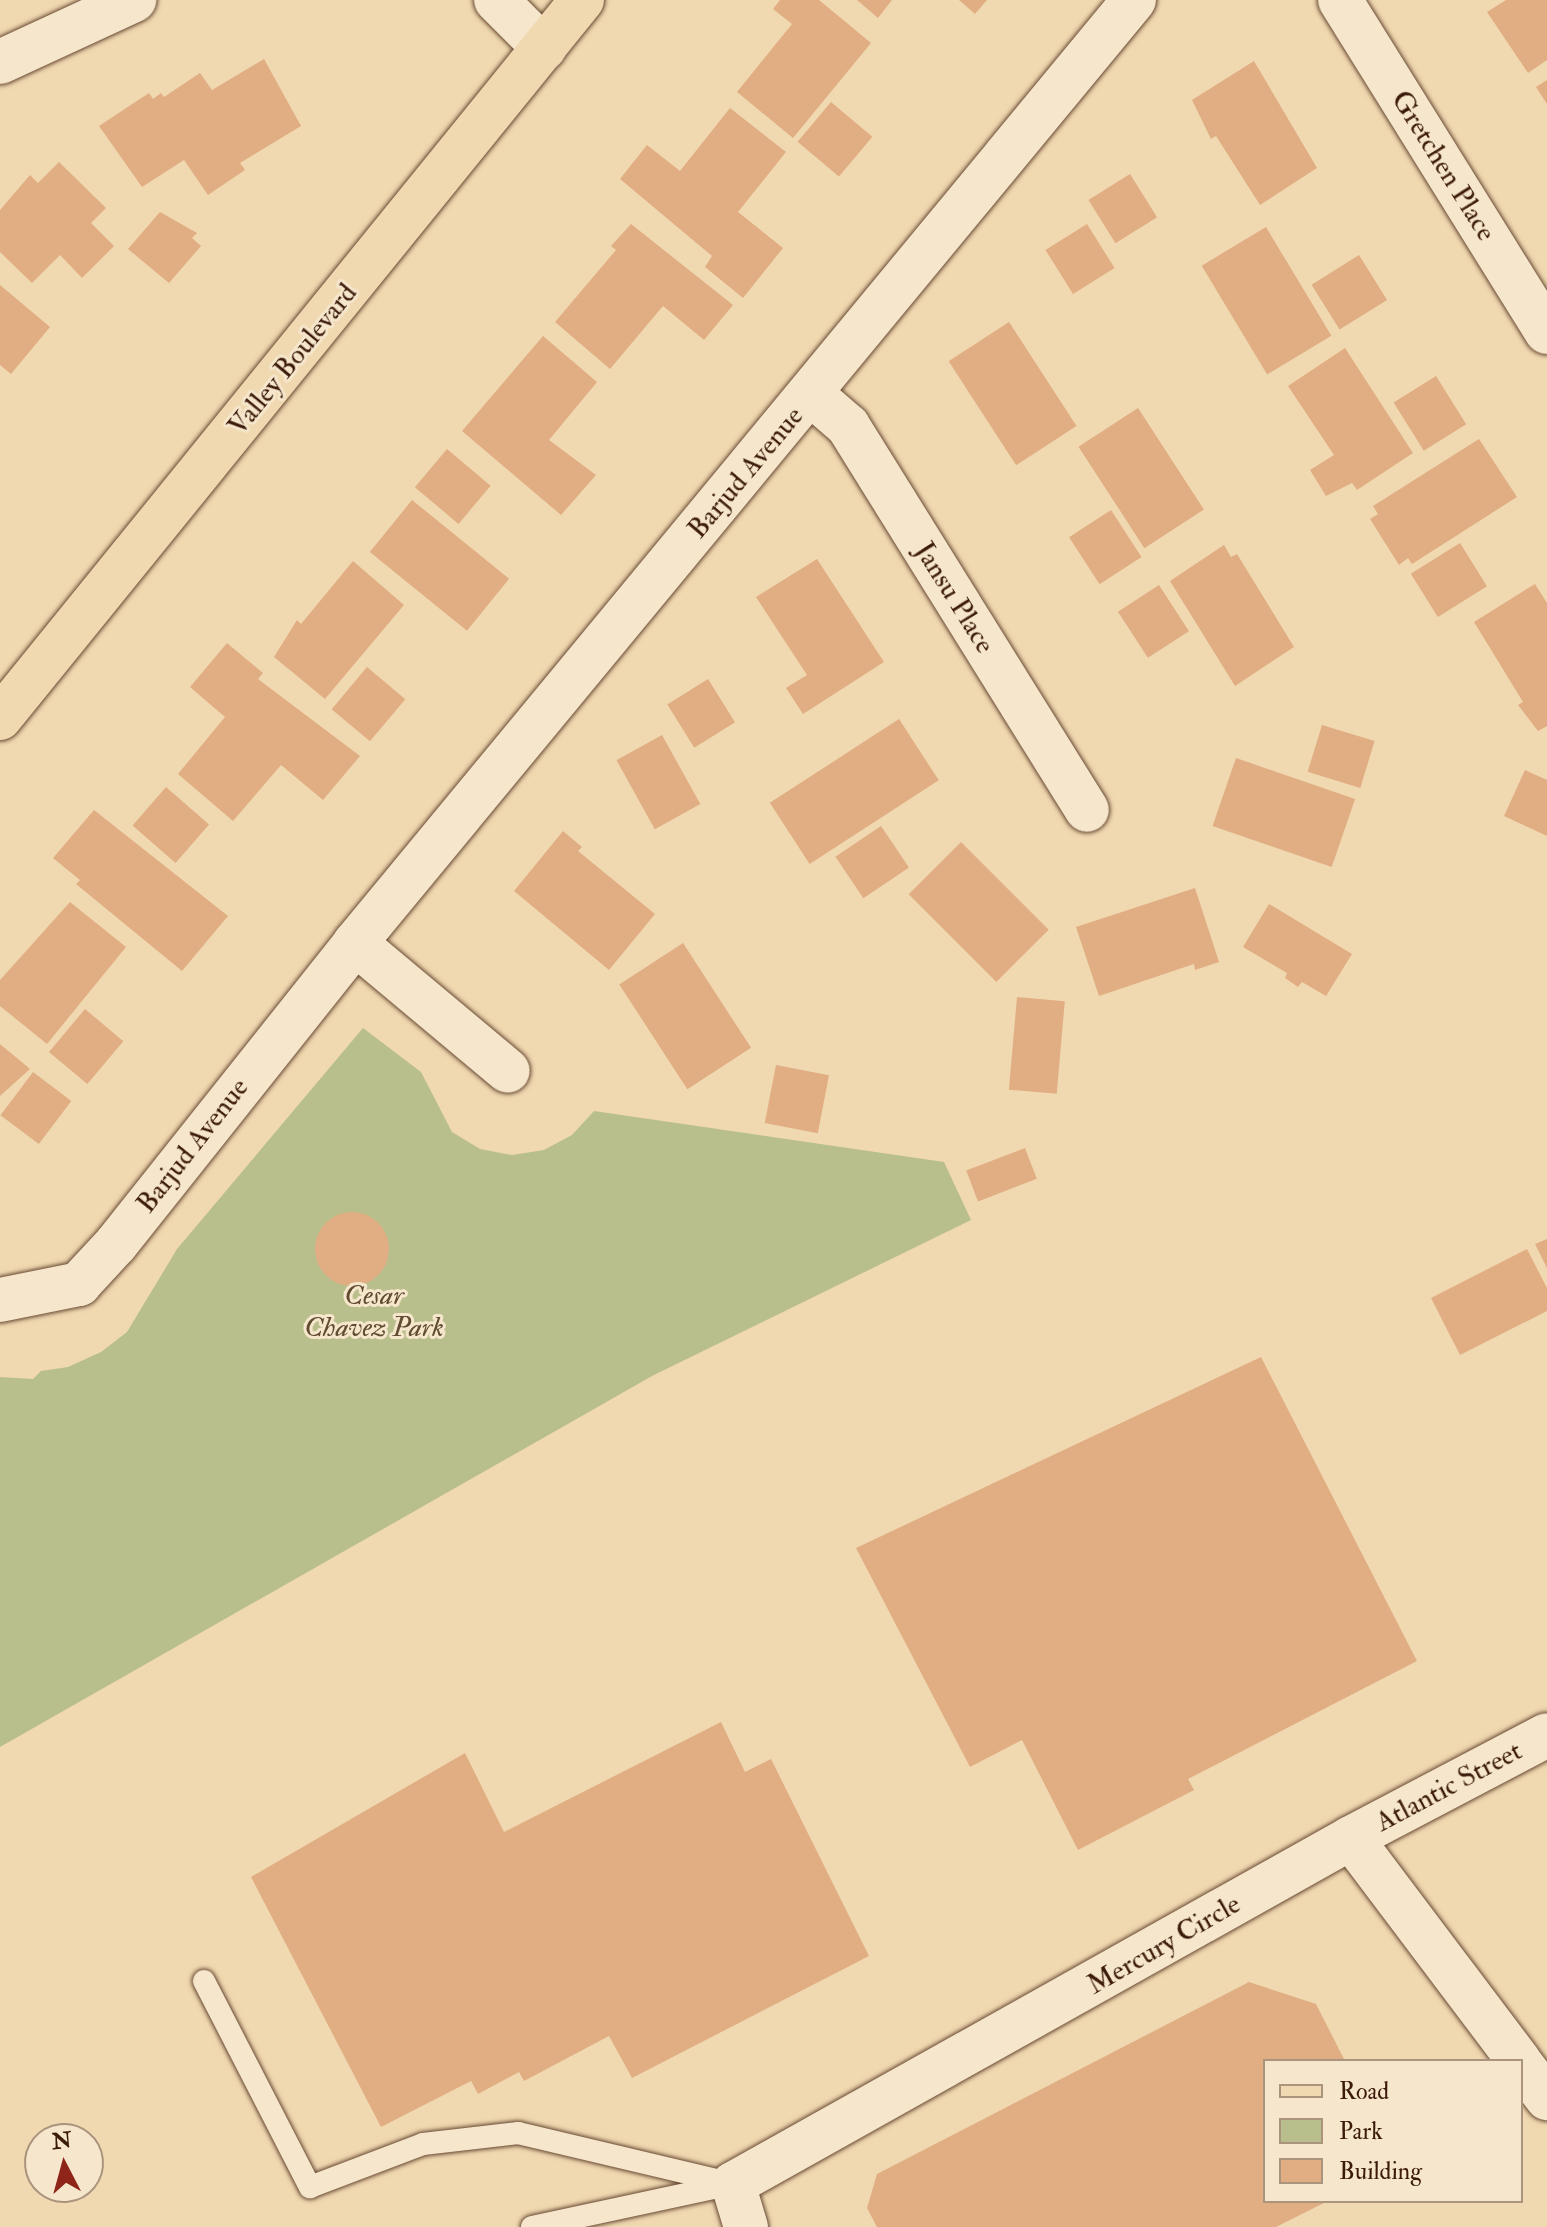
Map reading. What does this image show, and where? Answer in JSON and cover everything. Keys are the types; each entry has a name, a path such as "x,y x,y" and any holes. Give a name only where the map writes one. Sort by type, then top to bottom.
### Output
{"main road":[{"name":"Valley Boulevard","path":"0,718 582,0"}],"street":[{"path":"0,62 134,0"},
{"path":"496,0 544,48"},
{"name":"Barjud Avenue","path":"0,1300 79,1284 355,943 1134,0"},
{"name":"Gretchen Place","path":"1340,0 1547,332"},
{"name":"Jansu Place","path":"811,394 848,426 1087,810"},
{"path":"355,943 508,1071"},
{"name":"Atlantic Street","path":"1351,1838 1547,1735"},
{"path":"1351,1838 1518,2059"},
{"name":"Mercury Circle","path":"733,2184 1351,1838"},
{"path":"1523,2066 1547,2098"},
{"path":"733,2184 746,2227"}],"lane":[{"path":"204,1981 310,2187 423,2144 518,2133 733,2184"},
{"path":"532,2227 733,2184"}],"green space":[{"name":"Cesar Chavez Park","path":"363,1028 421,1072 452,1132 480,1149 512,1155 544,1150 572,1135 594,1111 944,1162 971,1220 652,1376 0,1747 0,1377 33,1379 41,1371 68,1367 101,1352 127,1332 177,1249"}],"building":[{"path":"780,0 819,0 871,43 793,138 737,92 792,24 773,9"},
{"path":"857,0 892,0 878,18"},
{"path":"959,0 987,0 975,14"},
{"path":"1506,0 1547,0 1547,60 1528,73 1487,12"},
{"path":"264,59 301,126 240,163 245,170 208,195 184,160 142,187 99,126 149,93 153,99 161,93 164,97 200,73 212,90"},
{"path":"1254,61 1317,168 1260,205 1216,136 1211,139 1192,100"},
{"path":"1547,80 1547,104 1536,87"},
{"path":"831,102 872,137 839,177 798,142"},
{"path":"730,108 786,152 738,212 783,248 743,298 705,267 712,256 620,179 647,145 680,171"},
{"path":"59,162 106,208 91,223 114,246 82,278 60,255 32,283 0,252 0,210 30,175 38,183"},
{"path":"1130,174 1157,217 1115,243 1088,200"},
{"path":"160,212 197,233 192,238 201,246 169,283 128,249"},
{"path":"631,224 733,305 704,340 663,306 610,369 555,322 616,250 611,246"},
{"path":"1087,224 1115,268 1073,294 1045,250"},
{"path":"1266,227 1331,336 1267,374 1202,266"},
{"path":"1359,255 1387,300 1340,330 1312,285"},
{"path":"0,285 50,327 11,374 0,365"},
{"path":"1009,322 1077,426 1016,465 949,361"},
{"path":"543,336 597,382 549,440 596,475 561,515 462,431"},
{"path":"1345,348 1413,453 1357,490 1352,483 1326,496 1310,470 1334,455 1288,386"},
{"path":"1436,376 1466,424 1424,451 1394,402"},
{"path":"1138,408 1204,509 1144,548 1078,447"},
{"path":"1479,439 1517,497 1412,564 1408,558 1399,565 1370,519 1378,514 1373,506"},
{"path":"447,449 491,486 459,524 415,487"},
{"path":"412,500 509,579 467,631 370,552"},
{"path":"1111,510 1141,557 1100,584 1069,537"},
{"path":"1460,543 1487,586 1438,617 1411,574"},
{"path":"1224,545 1231,557 1237,554 1294,647 1235,686 1170,581"},
{"path":"817,559 884,662 803,714 786,688 807,675 756,597"},
{"path":"353,561 404,605 325,699 274,657 297,620 301,624"},
{"path":"1535,584 1547,603 1547,726 1538,731 1518,705 1523,702 1474,622"},
{"path":"1159,585 1189,631 1148,658 1118,612"},
{"path":"227,643 263,673 258,679 360,756 323,800 281,765 233,821 178,774 225,717 190,687"},
{"path":"367,667 405,699 370,741 332,709"},
{"path":"708,679 735,722 694,748 667,704"},
{"path":"899,719 939,780 810,864 770,803"},
{"path":"1322,725 1375,741 1360,788 1308,772"},
{"path":"662,735 700,804 655,829 617,760"},
{"path":"1236,758 1355,799 1332,867 1213,826"},
{"path":"1525,770 1547,780 1547,836 1504,816"},
{"path":"166,787 209,824 176,863 133,825"},
{"path":"94,810 228,916 182,971 76,884 80,880 53,858"},
{"path":"881,826 909,867 863,898 835,857"},
{"path":"563,831 582,847 578,851 655,914 609,970 514,891"},
{"path":"961,842 1049,930 996,982 909,894"},
{"path":"1195,888 1219,962 1195,970 1194,964 1099,996 1076,927"},
{"path":"70,902 126,947 47,1044 0,1006 0,980"},
{"path":"1269,904 1352,954 1326,996 1302,982 1298,987 1285,978 1287,973 1243,947"},
{"path":"683,943 751,1048 687,1089 619,984"},
{"path":"1017,997 1065,1001 1057,1094 1009,1090"},
{"path":"85,1009 123,1041 87,1084 49,1052"},
{"path":"0,1044 30,1069 0,1096"},
{"path":"776,1065 829,1075 818,1133 765,1123"},
{"path":"33,1072 71,1101 39,1144 1,1115"},
{"path":"1025,1148 1037,1179 978,1201 966,1171"},
{"path":"345,1212 359,1212 373,1218 383,1228 389,1249 383,1270 373,1280 359,1286 345,1286 331,1280 321,1270 315,1256 315,1242 321,1228 331,1218"},
{"path":"1547,1239 1547,1268 1535,1244"},
{"path":"1527,1249 1547,1288 1547,1311 1460,1355 1431,1298"},
{"path":"1261,1357 1417,1661 1188,1779 1194,1790 1078,1850 1022,1740 970,1767 856,1548"},
{"path":"721,1722 745,1772 771,1759 869,1956 632,2078 609,2036 524,2081 519,2072 478,2094 471,2081 381,2127 251,1877 465,1753 504,1832"},
{"path":"1249,1982 1316,2004 1344,2059 1263,2059 1263,2203 1324,2203 1276,2227 877,2227 867,2208 877,2174"}]}
